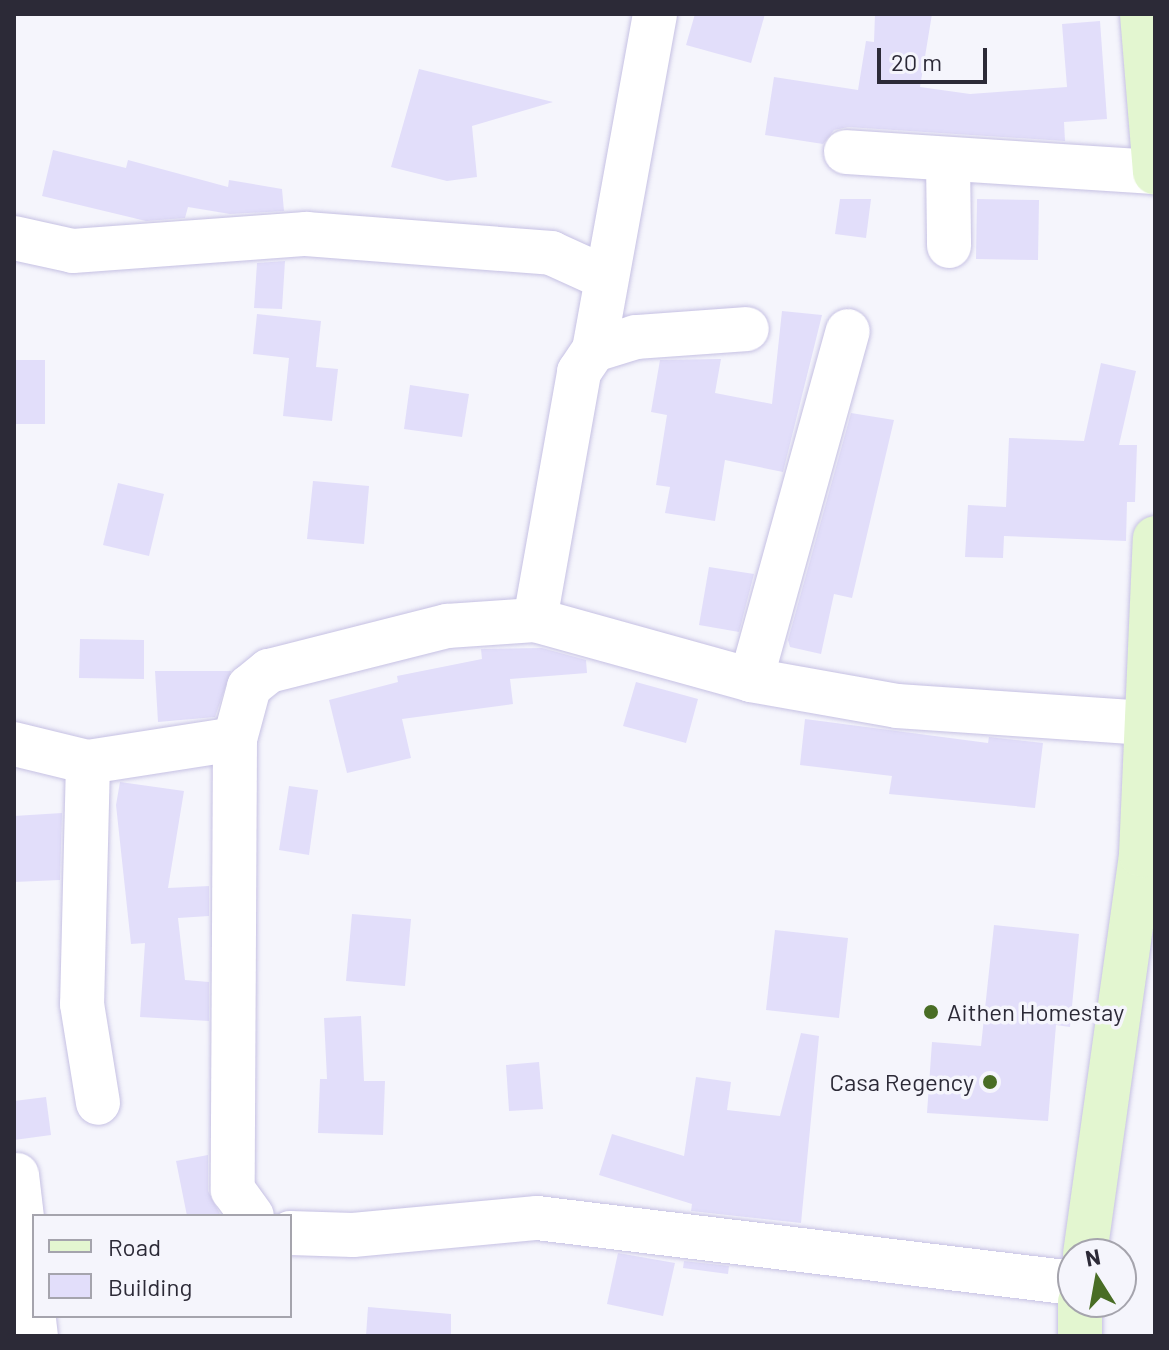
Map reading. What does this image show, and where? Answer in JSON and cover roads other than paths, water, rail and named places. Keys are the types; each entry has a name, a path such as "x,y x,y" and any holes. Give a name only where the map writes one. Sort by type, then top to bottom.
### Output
{"main road":[{"path":"1142,14 1155,172"},
{"path":"1088,1238 1148,856 1155,538"}],"street":[{"path":"535,620 579,372 594,350 604,277 655,14"},
{"path":"846,152 1155,172"},
{"path":"948,159 949,246"},
{"path":"14,238 73,251 306,234 551,253 604,277"},
{"path":"594,350 636,337 747,329"},
{"path":"751,680 848,331"},
{"path":"251,1214 233,1190 235,739 249,687 269,671 447,626 535,620 751,680 897,706 1149,723"},
{"path":"14,744 88,762 235,739"},
{"path":"88,762 82,1004 98,1103"},
{"path":"17,1175 32,1302"},
{"path":"292,1233 353,1235 537,1218 1057,1281"}],"place":[{"name":"Aithen Homestay","path":"931,1012"},
{"name":"Casa Regency","path":"990,1082"}]}
